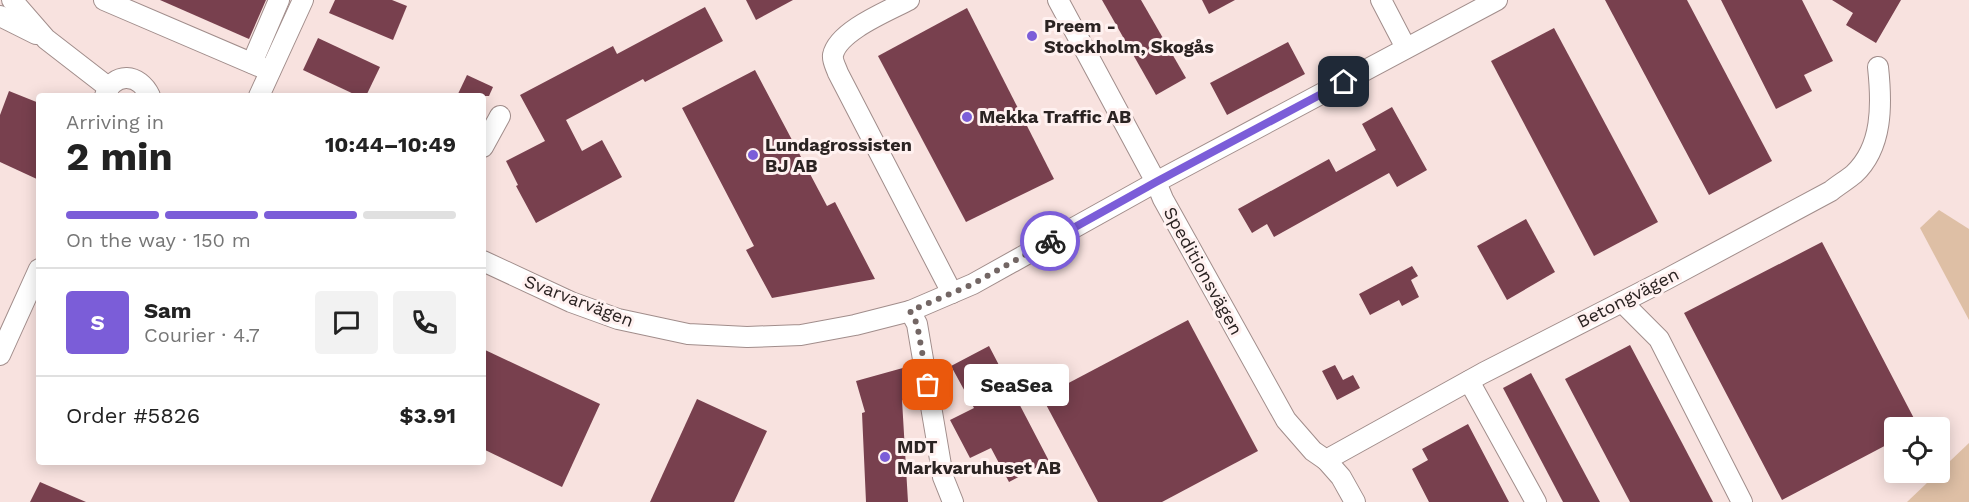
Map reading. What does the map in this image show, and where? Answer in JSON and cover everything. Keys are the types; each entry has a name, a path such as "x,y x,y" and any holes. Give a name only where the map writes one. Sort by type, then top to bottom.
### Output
{"street":[{"path":"12,0 46,39 106,92 119,79 130,78 142,84 148,93"},
{"path":"104,0 270,71"},
{"path":"252,63 279,0"},
{"path":"260,93 303,0"},
{"path":"909,0 846,36 836,46 832,58 952,293"},
{"name":"Speditionsvägen","path":"1058,0 1156,182 1163,200 1286,420 1313,452 1326,460"},
{"path":"1381,0 1406,48"},
{"name":"Svarvarvägen","path":"486,262 571,302 618,319 688,334 747,337 801,334 855,325 910,311 973,284 1156,182 1497,0"},
{"path":"0,16 46,39"},
{"name":"Betongvägen","path":"1326,460 1469,381 1831,191 1854,174 1867,157 1877,132 1881,102 1878,67"},
{"path":"486,142 500,116"},
{"path":"0,355 36,276"},
{"path":"1622,302 1659,339 1742,502"},
{"path":"910,311 917,324 944,477 953,502"},
{"path":"1469,381 1536,502"},
{"path":"1326,460 1341,477 1355,502"}],"shaded area":[{"path":"1939,210 1969,229 1969,320 1920,228"},
{"path":"1969,443 1969,502 1907,502 1927,483 1950,483 1950,461"}],"building":[{"path":"160,0 266,0 249,39"},
{"path":"335,0 392,0 407,6 393,40 329,13"},
{"path":"746,0 793,0 756,20"},
{"path":"1102,0 1141,0 1186,78 1156,95"},
{"path":"1202,0 1235,0 1209,14"},
{"path":"1605,0 1687,0 1772,161 1709,195"},
{"path":"1721,0 1802,0 1833,61 1804,75 1812,91 1776,109"},
{"path":"1832,0 1901,0 1876,43 1846,25 1853,13"},
{"path":"705,7 723,41 645,82 643,79 566,120 582,151 602,140 622,177 536,223 516,186 518,185 506,161 545,141 520,95 613,46 617,54"},
{"name":"Mekka Traffic AB","path":"967,8 1054,179 966,222 878,56"},
{"path":"1554,28 1658,222 1594,256 1491,61"},
{"path":"318,38 380,67 367,93 352,93 303,70"},
{"path":"1288,42 1305,74 1227,115 1210,83"},
{"name":"Lundagrossisten BJ AB","path":"755,70 827,206 835,202 875,279 772,298 746,250 754,246 682,108"},
{"path":"467,75 493,87 489,96 486,96 486,93 458,93"},
{"path":"9,91 36,102 36,179 0,162 0,115"},
{"path":"1392,107 1427,170 1397,187 1389,173 1274,237 1267,224 1252,233 1238,209 1329,159 1336,172 1376,150 1362,124"},
{"path":"1526,219 1555,272 1507,300 1477,246"},
{"path":"1822,242 1913,417 1884,417 1884,446 1782,500 1684,313"},
{"path":"1412,266 1418,276 1411,280 1419,297 1402,306 1399,300 1370,315 1359,294"},
{"path":"1188,320 1258,451 1162,502 1098,502 1042,397"},
{"path":"1630,345 1713,502 1630,502 1565,379"},
{"path":"989,346 1049,461 1009,482 991,448 970,458 950,420 974,408 951,366"},
{"path":"486,350 600,404 562,487 486,450"},
{"path":"1335,365 1343,380 1353,375 1360,388 1337,400 1322,371"},
{"name":"MDT Markvaruhuset AB","path":"910,366 917,396 902,400 908,502 866,502 862,413 865,412 856,381"},
{"path":"1531,373 1600,502 1563,502 1503,388"},
{"path":"697,399 767,431 734,502 650,502"},
{"path":"1468,424 1509,502 1429,502 1412,469 1428,460 1422,449"},
{"path":"40,482 86,502 30,502"}],"way so far":[{"path":"928,385 917,324 910,311 973,284 1050,241"}],"place":[{"name":"Preem - Stockholm, Skogås","path":"1032,36"},
{"name":"Mekka Traffic AB","path":"967,117"},
{"name":"Lundagrossisten BJ AB","path":"753,155"},
{"name":"SeaSea","path":"928,385"},
{"name":"MDT Markvaruhuset AB","path":"885,457"}],"route":[{"path":"1050,241 1344,82"}]}
